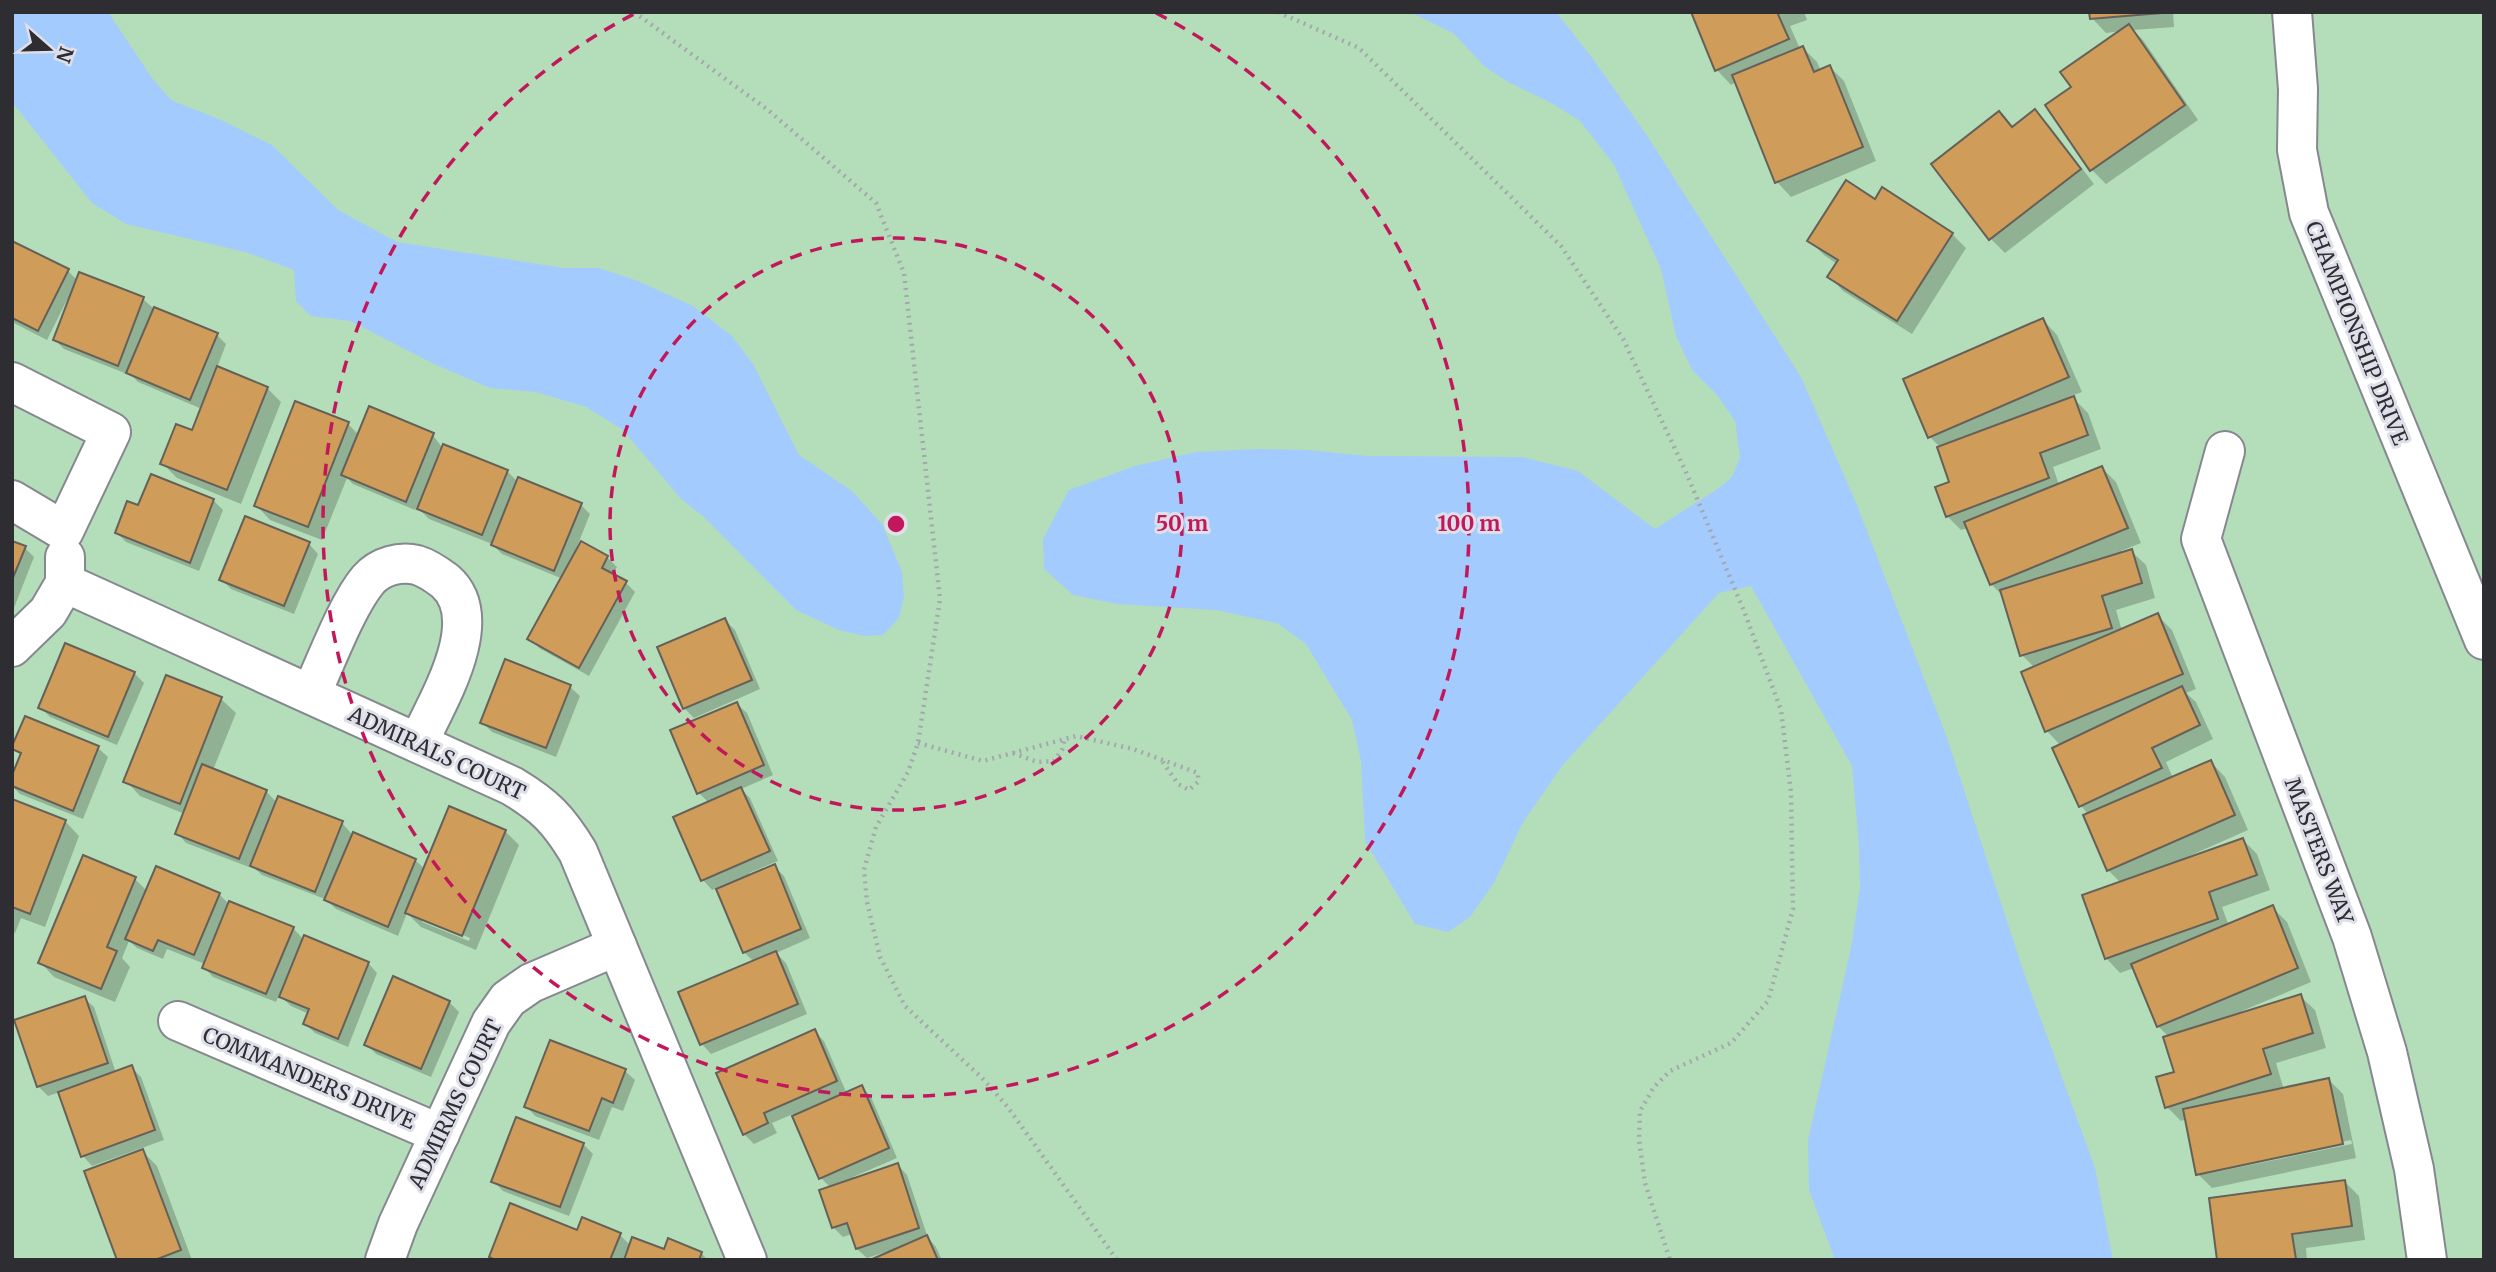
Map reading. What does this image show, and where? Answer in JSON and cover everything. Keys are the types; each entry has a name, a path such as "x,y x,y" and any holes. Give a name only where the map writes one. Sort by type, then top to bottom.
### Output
{"street":[{"name":"CHAMPIONSHIP DRIVE","path":"2292,12 2298,89 2297,150 2309,213 2484,640"},
{"path":"12,382 111,432 64,531 65,583 48,612 12,647"},
{"name":"MASTERS WAY","path":"2225,451 2201,539 2356,950 2390,1065 2414,1169 2427,1260"},
{"path":"12,500 64,531"},
{"path":"311,694 369,579 383,568 401,564 418,566 438,576 455,590 463,612 461,639 451,670 418,743"},
{"name":"ADMIRALS COURT","path":"65,583 512,786 541,804 562,827 578,852 747,1260"},
{"name":"ADMIRMS COURT","path":"385,1260 397,1224 491,1023 508,999 531,983 617,946"},
{"name":"COMMANDERS DRIVE","path":"178,1021 440,1134"}],"path":[{"path":"634,12 768,110 876,203 904,273 940,599 918,743 908,772 876,827 864,870 867,902 880,957 905,1006 982,1078 1007,1106 1117,1260"},
{"path":"1278,12 1359,48 1561,246 1623,339 1686,472 1744,611 1781,710 1791,792 1793,909 1768,1001 1731,1043 1670,1072 1654,1087 1640,1111 1639,1139 1645,1183 1670,1260"},
{"path":"918,743 983,761 1076,736 1133,749 1198,774 1198,782 1189,790 1178,784 1163,761"},
{"path":"1012,753 1037,762 1054,761 1062,750 1065,738"}],"green space":[{"path":"12,12 2484,12 2484,1260 12,1260"}],"water":[{"path":"12,12 108,12 152,78 171,100 272,145 338,210 397,242 564,268 599,268 638,281 693,306 732,336 753,364 799,455 852,491 882,524 902,572 904,596 899,618 883,635 864,636 839,630 796,610 704,517 681,499 623,430 586,407 536,392 490,388 436,365 350,321 311,316 296,301 294,270 245,252 126,224 92,203 12,102"},
{"path":"1410,12 1556,12 1646,134 1801,377 1857,505 1946,735 2024,973 2095,1168 2113,1260 1835,1260 1809,1190 1808,1140 1851,948 1860,888 1852,766 1751,586 1719,593 1562,766 1522,824 1494,883 1470,917 1448,932 1415,924 1365,841 1361,761 1352,720 1306,644 1277,623 1216,610 1117,604 1073,595 1044,569 1043,539 1069,490 1135,466 1196,452 1258,449 1307,450 1367,456 1522,457 1578,471 1655,529 1732,477 1740,457 1735,421 1717,395 1692,370 1676,336 1661,269 1614,165 1580,121 1508,82 1485,67 1453,33"}],"building":[{"path":"1691,12 1777,12 1789,39 1715,71"},
{"path":"2089,12 2161,12 2161,13 2090,19"},
{"path":"2129,24 2185,105 2090,171 2045,105 2071,87 2060,72"},
{"path":"1803,46 1814,72 1830,65 1863,147 1775,183 1732,75"},
{"path":"2035,109 2081,169 1989,240 1931,164 1999,111 2012,127"},
{"path":"1846,180 1875,199 1882,187 1953,233 1897,321 1827,277 1838,260 1807,241"},
{"path":"12,241 69,269 38,331 12,318"},
{"path":"79,272 144,297 118,366 53,340"},
{"path":"154,307 218,333 190,400 126,373"},
{"path":"2043,318 2069,377 1928,438 1903,379"},
{"path":"217,366 268,387 227,490 160,464 176,424 192,430"},
{"path":"2074,396 2088,435 2040,453 2049,478 1946,517 1935,487 1949,482 1937,447"},
{"path":"295,401 349,422 308,527 254,506"},
{"path":"369,406 434,433 406,502 341,475"},
{"path":"443,444 508,470 482,535 417,509"},
{"path":"2102,466 2128,528 1990,585 1964,522"},
{"path":"151,474 214,499 190,563 115,533 127,501 138,505"},
{"path":"518,477 582,503 554,571 491,545"},
{"path":"245,516 310,542 284,606 219,580"},
{"path":"12,541 26,546 12,580"},
{"path":"581,541 608,556 602,568 627,581 579,668 527,639"},
{"path":"2132,549 2142,583 2102,596 2112,628 2020,656 2000,590"},
{"path":"2158,613 2183,674 2045,732 2021,672"},
{"path":"725,618 752,680 683,709 657,647"},
{"path":"65,643 135,672 108,737 38,708"},
{"path":"505,659 571,685 546,748 480,723"},
{"path":"166,675 222,697 180,804 123,782"},
{"path":"2182,686 2200,725 2152,748 2162,768 2079,807 2052,748"},
{"path":"737,702 764,765 697,794 670,730"},
{"path":"25,716 99,746 73,811 12,786 12,775 21,753 12,749 12,746"},
{"path":"2211,760 2235,815 2107,871 2083,815"},
{"path":"202,764 267,790 239,859 175,834"},
{"path":"741,787 770,851 701,881 673,817"},
{"path":"278,796 343,821 315,892 250,866"},
{"path":"12,799 66,820 30,914 12,907"},
{"path":"449,806 506,830 462,936 405,913"},
{"path":"353,832 416,859 388,927 324,900"},
{"path":"2243,838 2257,875 2209,892 2218,919 2105,959 2082,895"},
{"path":"83,855 136,877 107,947 117,951 101,989 38,963"},
{"path":"775,864 801,929 743,953 716,889"},
{"path":"156,866 220,893 194,955 158,940 153,951 125,939"},
{"path":"229,901 294,927 266,994 202,968"},
{"path":"2273,905 2298,968 2157,1027 2131,964"},
{"path":"304,935 369,962 338,1039 303,1024 309,1009 279,997"},
{"path":"776,951 798,1004 700,1045 678,992"},
{"path":"393,976 450,1001 421,1069 364,1045"},
{"path":"2301,994 2313,1033 2263,1049 2271,1074 2165,1108 2156,1077 2174,1072 2163,1037"},
{"path":"85,996 108,1063 37,1087 14,1020"},
{"path":"815,1029 837,1081 764,1113 768,1123 743,1135 716,1073"},
{"path":"550,1040 626,1069 613,1103 602,1098 589,1131 524,1107"},
{"path":"132,1065 155,1130 81,1157 58,1092"},
{"path":"2329,1078 2343,1144 2196,1175 2183,1109"},
{"path":"862,1085 889,1148 819,1179 792,1116"},
{"path":"516,1117 584,1143 560,1207 491,1182"},
{"path":"143,1149 181,1250 155,1260 117,1260 84,1171"},
{"path":"898,1163 919,1228 856,1249 847,1223 832,1228 819,1190"},
{"path":"2345,1180 2352,1226 2292,1234 2296,1259 2217,1260 2209,1198"},
{"path":"510,1203 577,1230 582,1217 621,1233 610,1260 495,1260 489,1257"},
{"path":"927,1235 938,1260 870,1260"},
{"path":"632,1237 664,1249 668,1238 702,1252 699,1260 624,1260"}]}
